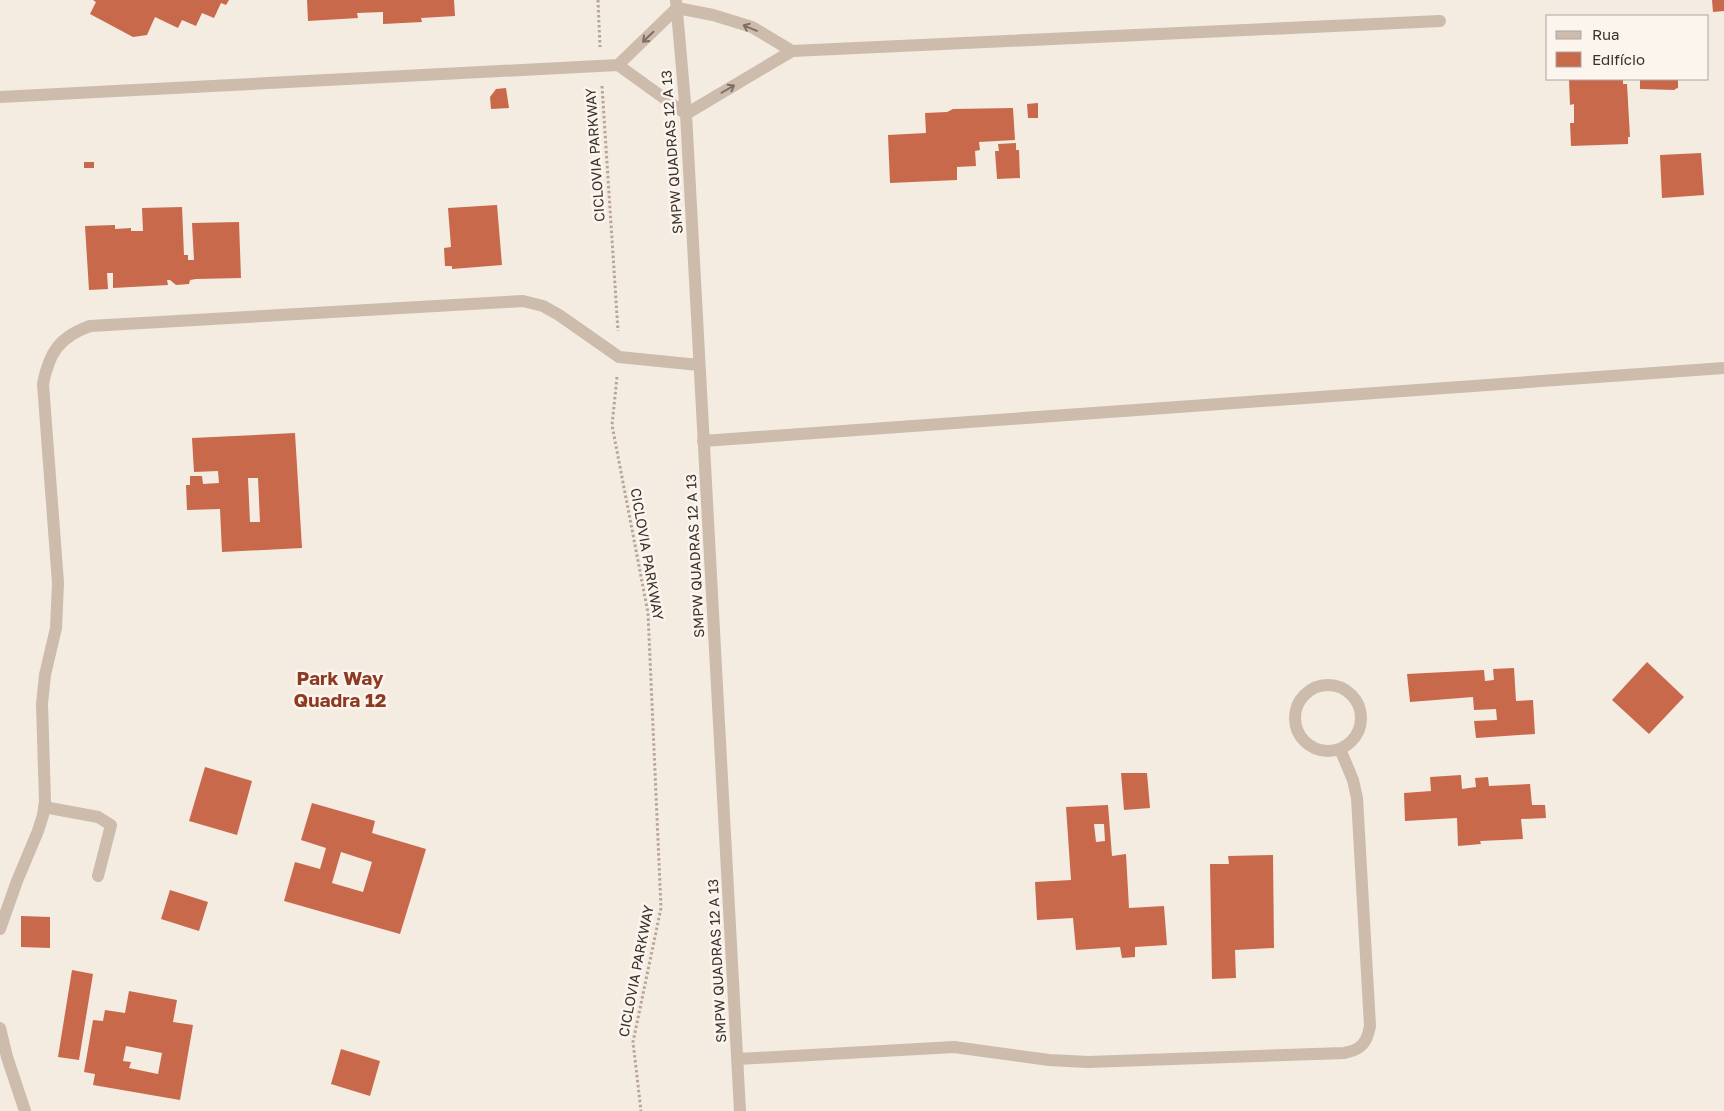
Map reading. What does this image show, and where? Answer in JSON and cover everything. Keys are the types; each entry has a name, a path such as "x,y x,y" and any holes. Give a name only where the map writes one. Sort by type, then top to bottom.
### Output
{"street":[{"path":"618,65 676,4 752,27 792,51"},
{"name":"SMPW QUADRAS 12 A 13","path":"676,4 686,114 740,1111"},
{"path":"0,97 618,65 686,114 792,51 1440,21"},
{"path":"0,929 17,881 38,831 44,808 42,704 45,675 56,628 58,583 43,384 52,353 74,332 90,326 523,302 543,306 619,357 699,365"},
{"path":"704,441 1724,368"},
{"path":"1330,686 1341,688 1350,694 1358,704 1361,714 1360,726 1356,737 1348,745 1340,749 1326,752 1315,749 1305,743 1298,734 1294,722 1299,700 1308,692 1318,687 1330,686"},
{"path":"738,1059 954,1047 1049,1060 1088,1062 1344,1053 1355,1051 1364,1045 1370,1026 1357,798 1353,780 1340,749"},
{"path":"44,808 98,817 111,825 98,876"},
{"path":"0,1028 9,1064 26,1111"}],"path":[{"name":"CICLOVIA PARKWAY","path":"598,0 619,357 612,425 648,613 661,908 633,1042 641,1111"}],"building":[{"path":"93,0 229,0 226,5 221,3 214,18 202,13 196,26 182,20 178,28 155,17 147,35 133,37 90,14 96,2"},
{"path":"307,0 454,0 455,16 421,18 422,22 383,24 383,12 357,13 358,18 308,21"},
{"path":"1712,0 1724,0 1724,11 1713,12"},
{"path":"1569,80 1623,80 1623,84 1627,84 1630,137 1628,137 1628,144 1571,146 1570,123 1574,123 1574,104 1570,105"},
{"path":"1640,80 1678,80 1678,88 1675,90 1640,89"},
{"path":"506,88 509,108 491,109 490,97 496,89"},
{"path":"1038,103 1038,118 1028,118 1027,104"},
{"path":"1013,108 1015,140 979,142 980,150 975,151 976,166 957,167 957,180 890,183 888,135 926,133 925,113 947,112 953,109"},
{"path":"1016,143 1016,150 1019,150 1020,178 997,179 995,151 999,151 998,144"},
{"path":"1701,153 1704,195 1662,198 1660,155"},
{"path":"84,162 94,162 94,168 84,168"},
{"path":"497,205 502,265 452,269 452,266 445,266 444,248 451,247 448,208"},
{"path":"182,207 184,255 188,255 188,260 194,260 192,223 239,222 241,278 196,279 190,280 189,284 176,285 167,280 168,285 113,288 113,273 107,273 108,289 89,290 85,226 115,225 115,229 131,228 131,231 143,231 142,208"},
{"path":"295,433 302,548 222,552 220,509 187,510 186,485 190,485 190,476 202,476 203,484 219,483 218,471 194,472 192,438","holes":["248,478 258,478 260,522 250,522"]},
{"path":"1647,662 1684,697 1649,734 1612,700"},
{"path":"1514,668 1516,701 1533,700 1535,734 1476,738 1474,721 1497,720 1496,709 1474,710 1473,697 1410,702 1407,674 1484,670 1485,681 1494,680 1493,669"},
{"path":"205,767 252,781 237,835 189,821"},
{"path":"1121,773 1147,773 1150,808 1124,810"},
{"path":"1461,775 1462,789 1476,787 1475,778 1488,777 1489,786 1530,784 1532,805 1545,805 1546,818 1521,819 1523,839 1480,841 1481,844 1458,846 1457,818 1405,821 1404,793 1431,791 1430,777"},
{"path":"312,803 375,821 372,833 426,849 400,934 284,901 295,862 320,869 326,848 301,840","holes":["341,852 372,862 363,892 332,883"]},
{"path":"1108,805 1112,856 1126,854 1129,908 1164,906 1167,945 1135,947 1135,957 1122,958 1120,947 1076,950 1073,918 1037,920 1035,882 1071,880 1066,807","holes":["1094,824 1104,824 1105,841 1096,842"]},
{"path":"1273,855 1274,948 1235,950 1236,978 1212,979 1210,864 1229,864 1228,856"},
{"path":"170,890 208,902 199,931 161,919"},
{"path":"21,916 50,917 50,948 21,947"},
{"path":"72,970 93,974 79,1060 58,1057"},
{"path":"129,991 177,1000 173,1022 193,1025 180,1100 93,1085 95,1074 84,1072 93,1020 103,1021 105,1010 125,1013","holes":["126,1046 162,1053 158,1074 129,1068 131,1062 123,1061"]},
{"path":"341,1049 380,1061 370,1096 331,1084"}],"district":[{"name":"Park Way Quadra 12","path":"340,689"}]}
